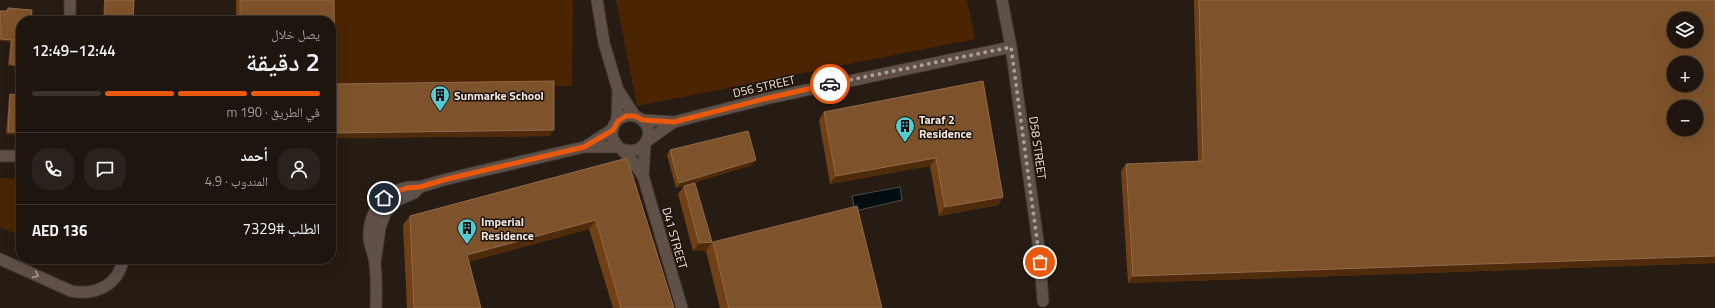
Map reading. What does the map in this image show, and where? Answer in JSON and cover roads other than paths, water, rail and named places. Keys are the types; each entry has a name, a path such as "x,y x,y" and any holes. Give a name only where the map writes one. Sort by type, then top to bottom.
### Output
{"street":[{"path":"70,0 70,16"},
{"path":"376,308 376,263 380,227 386,212 398,200 414,193 420,187 447,179 584,147 620,148 634,151 646,142 648,132 618,90 604,43 597,0"},
{"name":"D58 STREET","path":"1002,0 1011,47 1039,249 1043,301"},
{"name":"D56 STREET","path":"646,142 674,122 768,98 1011,47"},
{"path":"618,90 613,139 620,148"},
{"path":"584,147 626,116 674,122"},
{"name":"D41 STREET","path":"646,142 643,176 682,308"},
{"name":"D41 STREET","path":"620,148 643,176"},
{"path":"0,156 16,156"},
{"path":"0,259 72,291 85,293 98,290 113,280 121,264"}],"place":[{"name":"Sunmarke School","path":"440,112"},
{"name":"Taraf 2 Residence","path":"905,143"},
{"name":"Imperial Residence","path":"467,245"}]}
